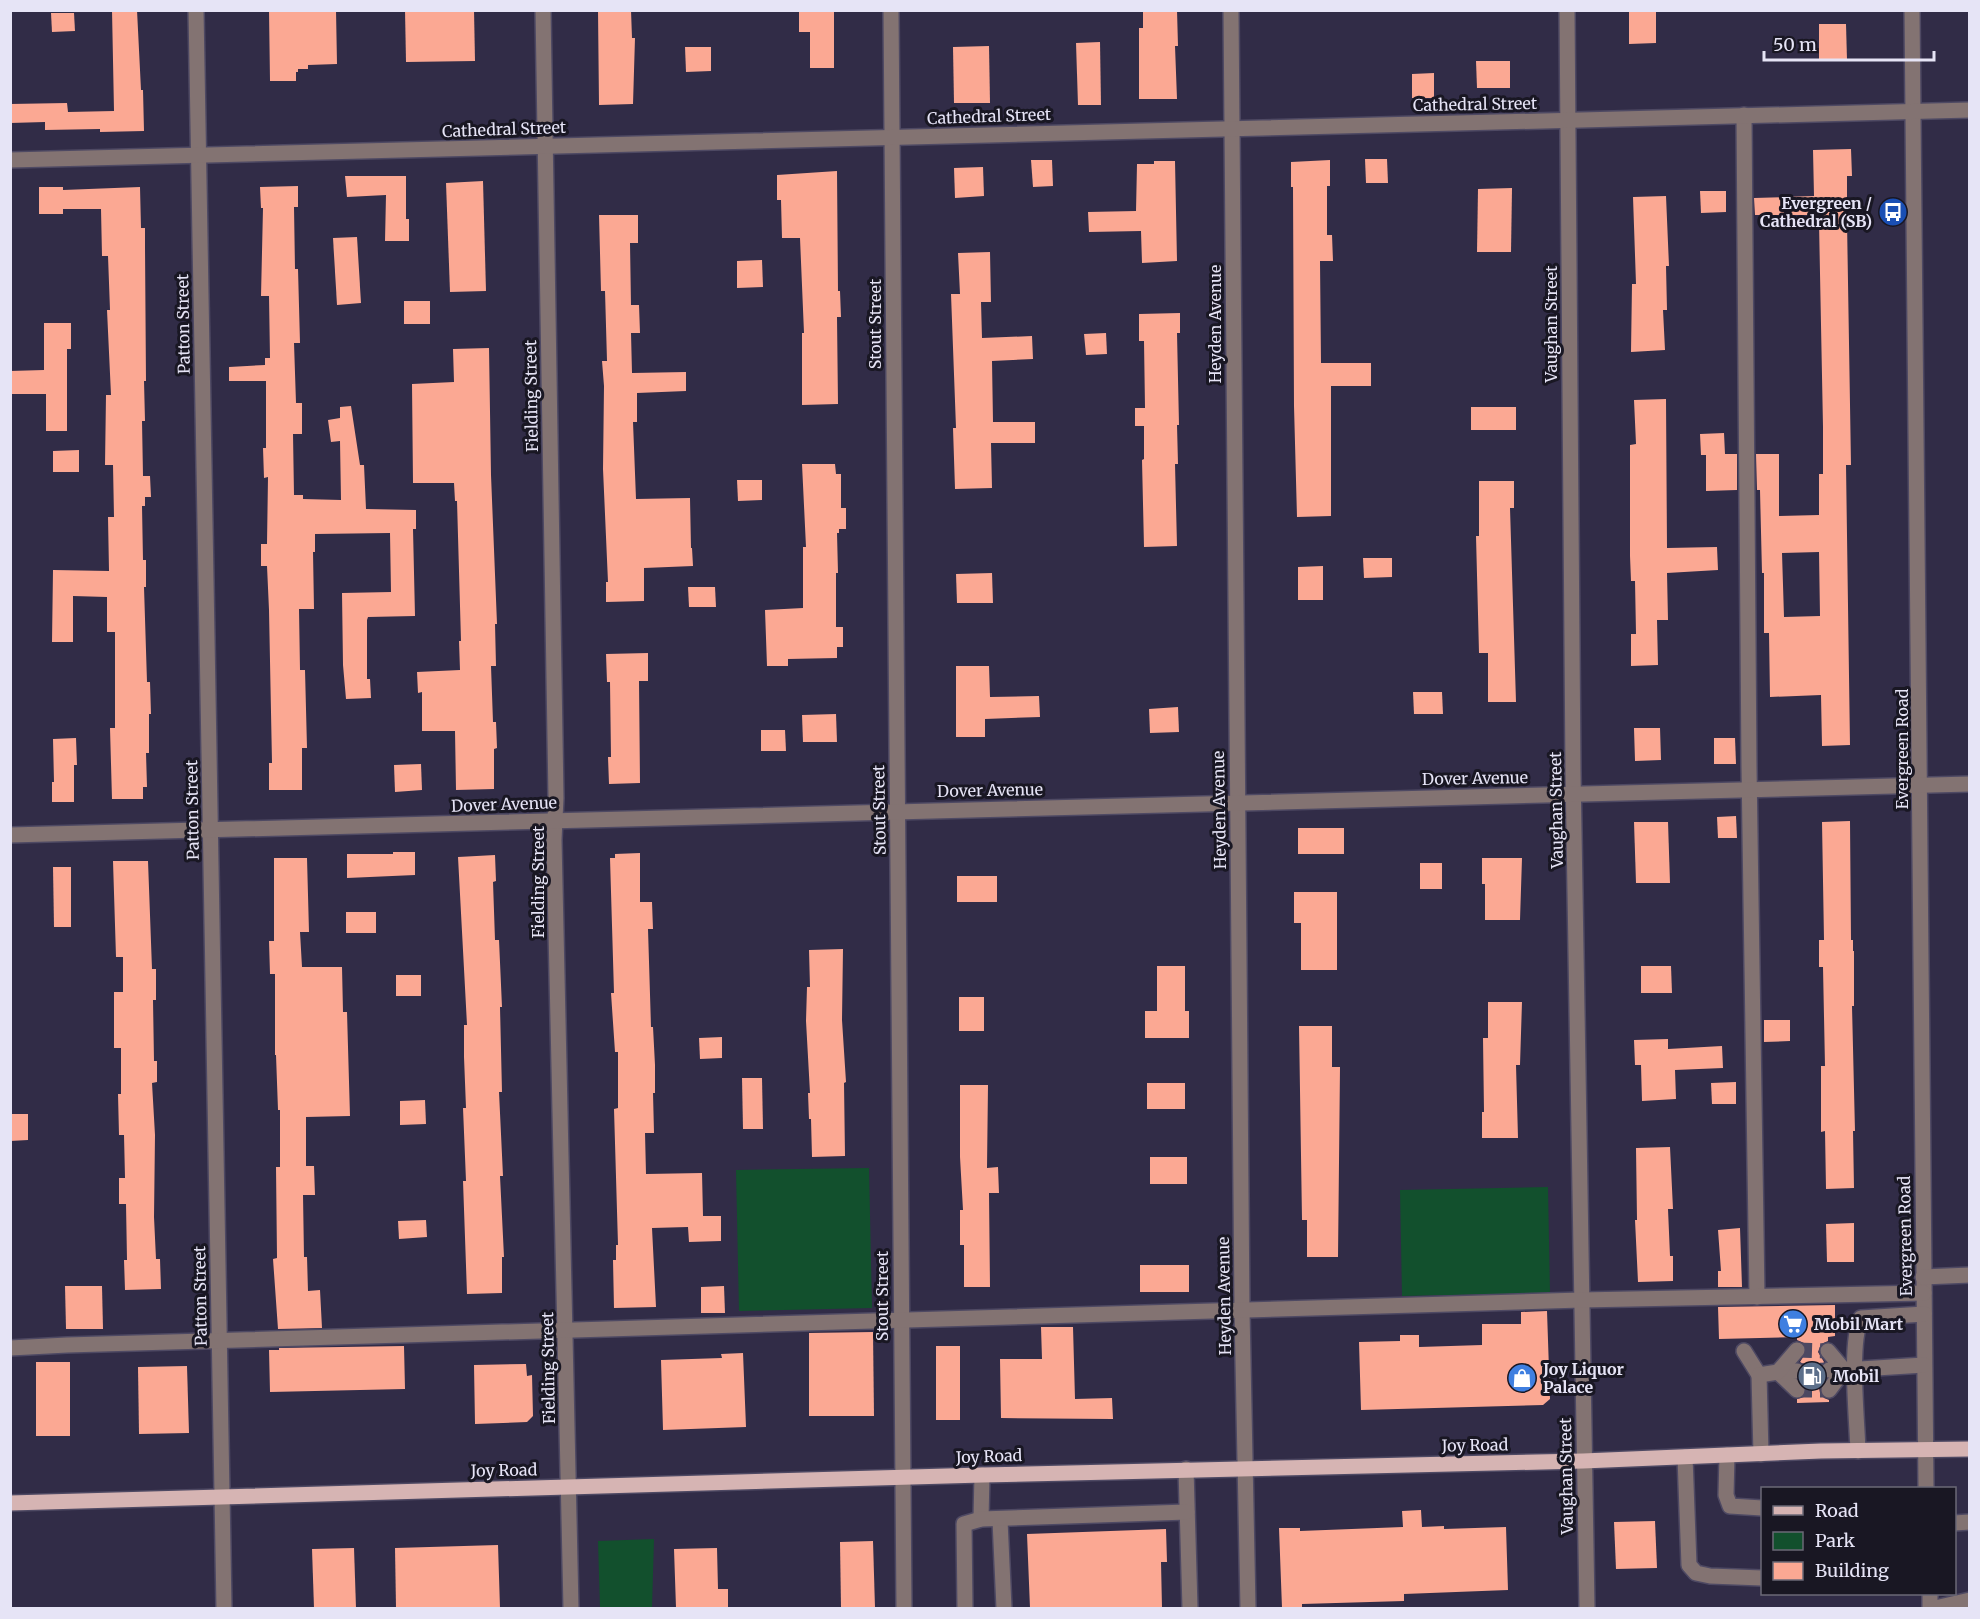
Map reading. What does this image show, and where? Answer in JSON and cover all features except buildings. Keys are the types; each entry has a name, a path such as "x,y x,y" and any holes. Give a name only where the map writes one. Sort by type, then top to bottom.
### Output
{"main road":[{"name":"Joy Road","path":"10,1503 1970,1449"}],"street":[{"name":"Patton Street","path":"196,10 224,1608"},
{"name":"Fielding Street","path":"543,10 556,821 554,840 572,1608"},
{"name":"Stout Street","path":"891,10 901,1477 904,1608"},
{"name":"Heyden Avenue","path":"1231,10 1242,1311 1248,1608"},
{"name":"Vaughan Street","path":"1568,10 1573,794 1587,1608"},
{"name":"Evergreen Road","path":"1912,10 1921,760 1919,785 1926,1487"},
{"name":"Cathedral Street","path":"10,160 1970,110"},
{"path":"1744,115 1749,789 1757,1297"},
{"name":"Dover Avenue","path":"10,835 1970,784"},
{"path":"1923,1277 1970,1275"},
{"path":"10,1348 1581,1300 1924,1293"},
{"path":"1858,1451 1850,1369 1856,1328 1861,1318 1924,1314"},
{"path":"1778,1372 1797,1350"},
{"path":"1744,1351 1759,1375 1761,1454"},
{"path":"1828,1351 1850,1369"},
{"path":"1829,1370 1924,1365"},
{"path":"1829,1390 1850,1369"},
{"path":"1759,1375 1797,1371"},
{"path":"1778,1372 1797,1390"},
{"path":"1727,1455 1726,1496 1730,1506 1761,1508"},
{"path":"1685,1457 1689,1565 1696,1572 1710,1576 1761,1578"},
{"path":"1186,1469 1190,1608"},
{"path":"981,1519 982,1475"},
{"path":"964,1608 964,1524 981,1519 1187,1512"},
{"path":"1000,1520 1004,1608"},
{"path":"1935,1608 1970,1600"}],"green space":[{"path":"869,1168 872,1308 739,1311 736,1170"},
{"path":"1548,1187 1550,1293 1402,1296 1400,1190"},
{"path":"654,1539 652,1608 600,1608 598,1541"}],"tunnel":[{"path":"1797,1350 1828,1351"},
{"path":"1797,1371 1829,1370"},
{"path":"1797,1390 1829,1390"}],"place":[{"name":"Evergreen / Cathedral (SB)","path":"1893,212"},
{"name":"Mobil Mart","path":"1793,1324"},
{"name":"Mobil","path":"1812,1376"},
{"name":"Joy Liquor Palace","path":"1522,1378"}]}
